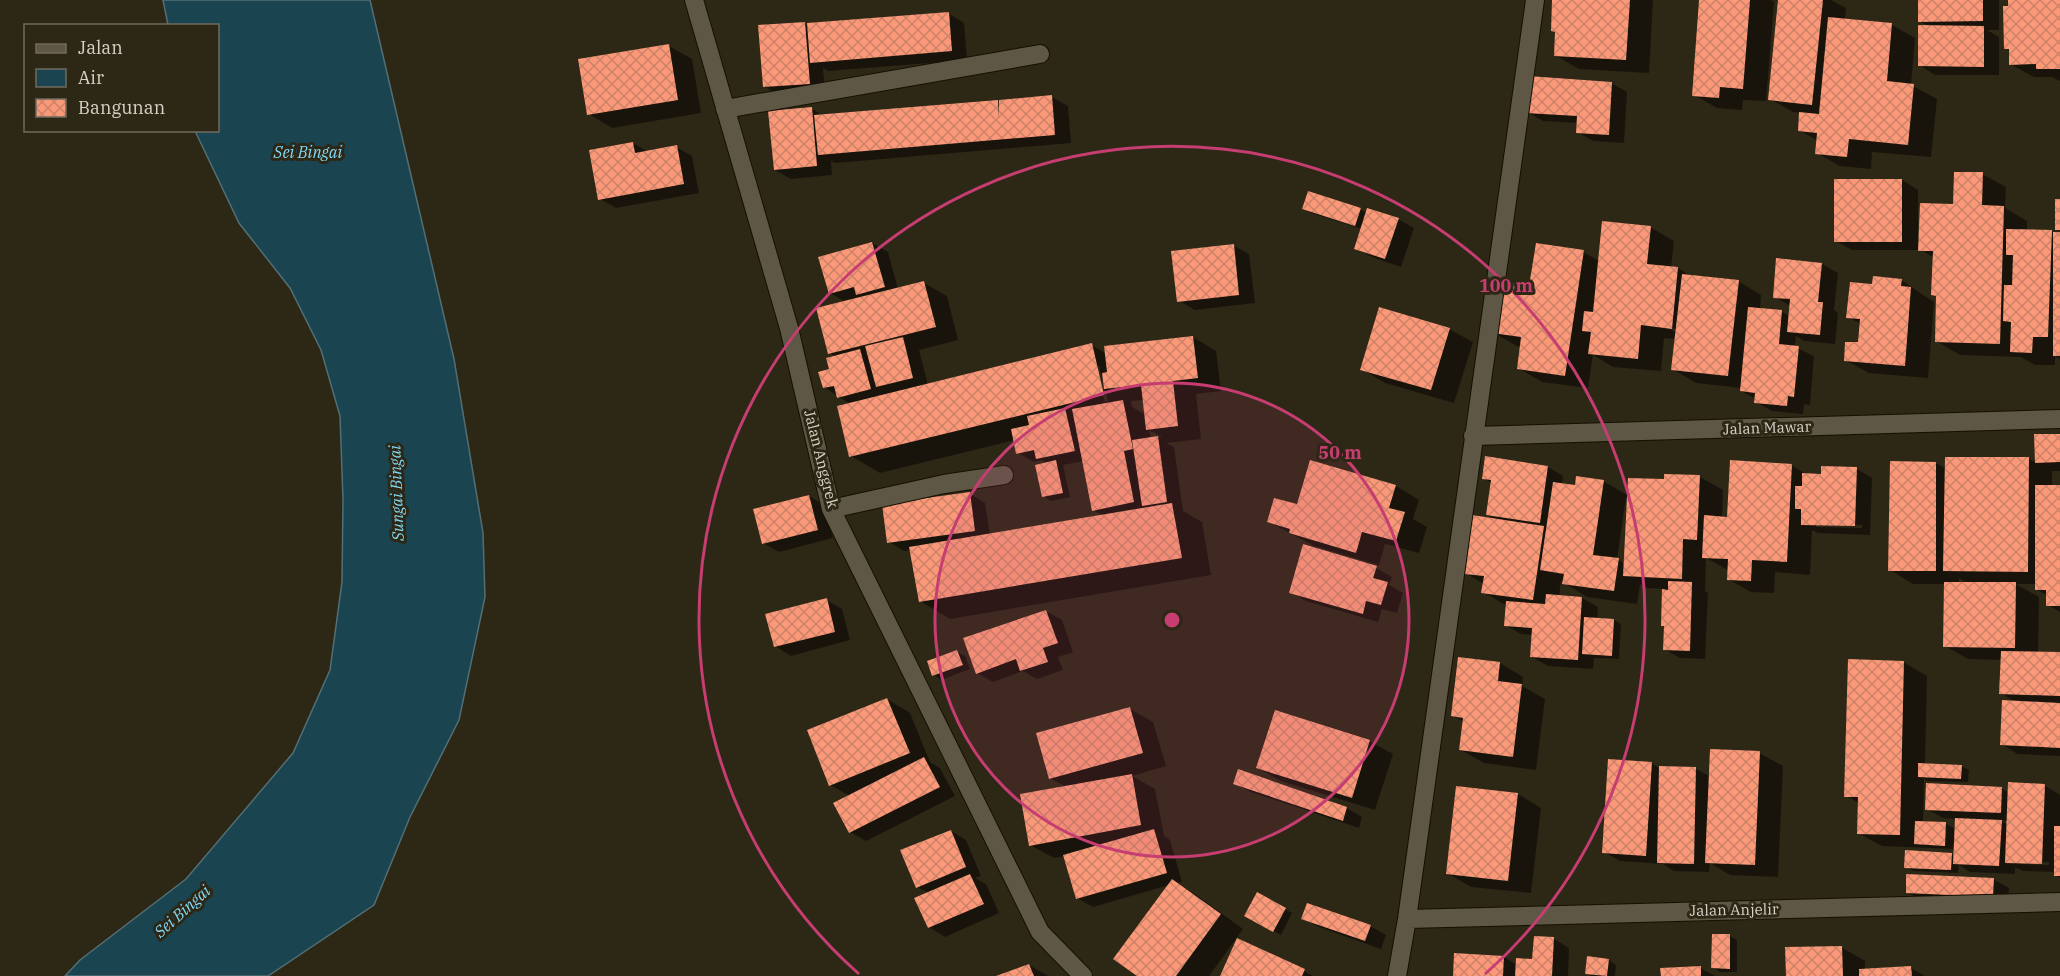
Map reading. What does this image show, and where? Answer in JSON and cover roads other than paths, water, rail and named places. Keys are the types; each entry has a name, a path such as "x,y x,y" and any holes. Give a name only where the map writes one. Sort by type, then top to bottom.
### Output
{"street":[{"name":"Jalan Anggrek","path":"694,0 789,328 831,509 1040,932 1083,976"},
{"path":"1397,976 1407,919 1535,0"},
{"path":"725,109 1040,54"},
{"name":"Jalan Mawar","path":"1473,436 2060,419"},
{"path":"831,509 944,484 1004,475"},
{"name":"Jalan Anjelir","path":"1407,919 2060,902"}],"water":[{"name":"Sei Bingai","path":"163,0 370,0 454,359 483,533 485,597 459,720 410,817 374,905 268,976 65,976 80,960 186,879 293,753 330,670 342,582 343,500 340,416 321,350 290,288 239,223 195,132 219,132 219,24 168,24"}],"water label":[{"name":"Sungai Bingai","path":"396,493"}]}
